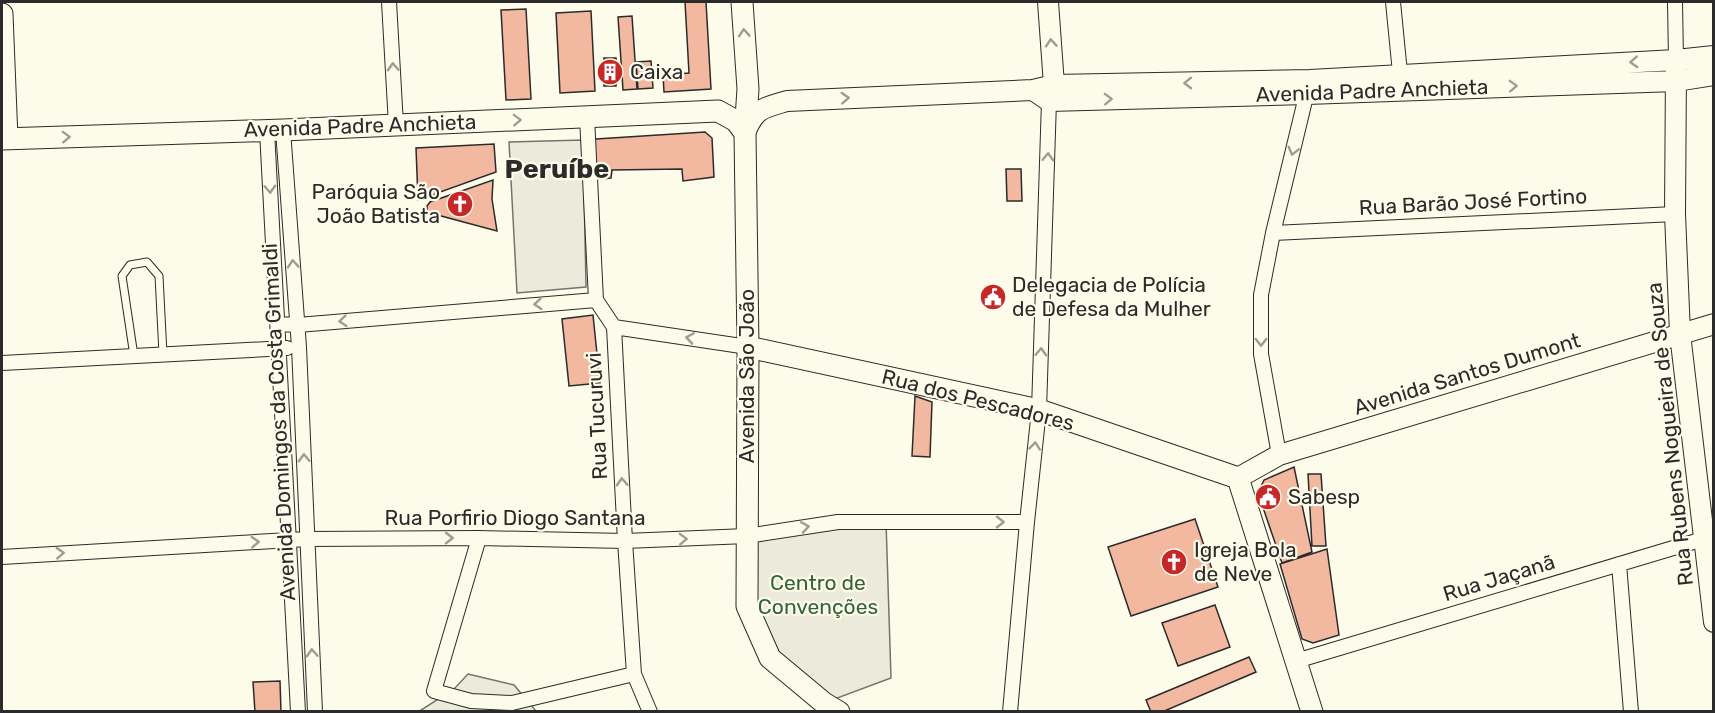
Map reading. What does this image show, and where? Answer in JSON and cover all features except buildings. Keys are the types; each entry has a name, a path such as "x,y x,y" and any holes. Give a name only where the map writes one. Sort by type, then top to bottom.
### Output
{"main road":[{"name":"Avenida São João","path":"742,2 748,79 745,133 748,347 747,606 770,658 824,704 839,711"},
{"path":"1048,2 1052,93"},
{"path":"2,14 4,139"},
{"name":"Avenida Padre Anchieta","path":"1401,83 1713,56"},
{"name":"Rua Rubens Nogueira de Souza","path":"1676,60 1675,214 1680,334 1708,537 1713,622"},
{"name":"Avenida Padre Anchieta","path":"745,133 760,109 787,101 1033,90 1052,93 1401,83 1676,81 1713,75"},
{"path":"745,133 735,121 718,111 748,79"},
{"name":"Avenida Padre Anchieta","path":"4,139 275,131 718,111"},
{"name":"Avenida Santos Dumont","path":"1238,478 1280,455 1713,324"},
{"name":"Rua dos Pescadores","path":"748,347 1039,411 1238,478"},
{"path":"1238,478 1312,711"}],"street":[{"path":"389,2 396,125"},
{"path":"1393,2 1401,83"},
{"path":"1675,2 1676,60"},
{"path":"1280,455 1261,354 1261,295 1273,233 1309,87"},
{"path":"1010,711 1039,411 1052,93"},
{"path":"278,324 298,325 596,300 587,117"},
{"name":"Avenida Domingos da Costa Grimaldi","path":"275,131 278,324 298,711"},
{"name":"Avenida Domingos da Costa Grimaldi","path":"275,131 298,325 315,711"},
{"name":"Rua Barão José Fortino","path":"1273,233 1675,214"},
{"name":"Rua Tucuruvi","path":"596,300 614,327 634,674 650,711"},
{"path":"614,327 748,347"},
{"path":"2,363 299,347"},
{"name":"Rua Porfirio Diogo Santana","path":"2,556 307,539 479,538 625,541 747,536 838,522 1027,522"},
{"name":"Rua Jaçanã","path":"1296,661 1708,537"},
{"path":"479,538 434,691 471,701 512,703 634,674"},
{"path":"1619,564 1631,711"}],"lane":[{"path":"135,356 122,276 130,265 147,262 159,276 163,354"}],"green space":[{"path":"583,140 586,287 517,293 509,142"},
{"name":"Centro de Convenções","path":"886,522 891,678 824,703 770,658 747,606 747,536"},
{"path":"468,674 514,685 536,711 418,712 454,689"}],"place":[{"name":"Caixa","path":"610,72"},
{"name":"Paróquia São João Batista","path":"460,204"},
{"name":"Delegacia de Polícia de Defesa da Mulher","path":"993,297"},
{"name":"Sabesp","path":"1268,497"},
{"name":"Igreja Bola de Neve","path":"1174,562"}],"district":[{"name":"Peruíbe","path":"557,169"}]}
